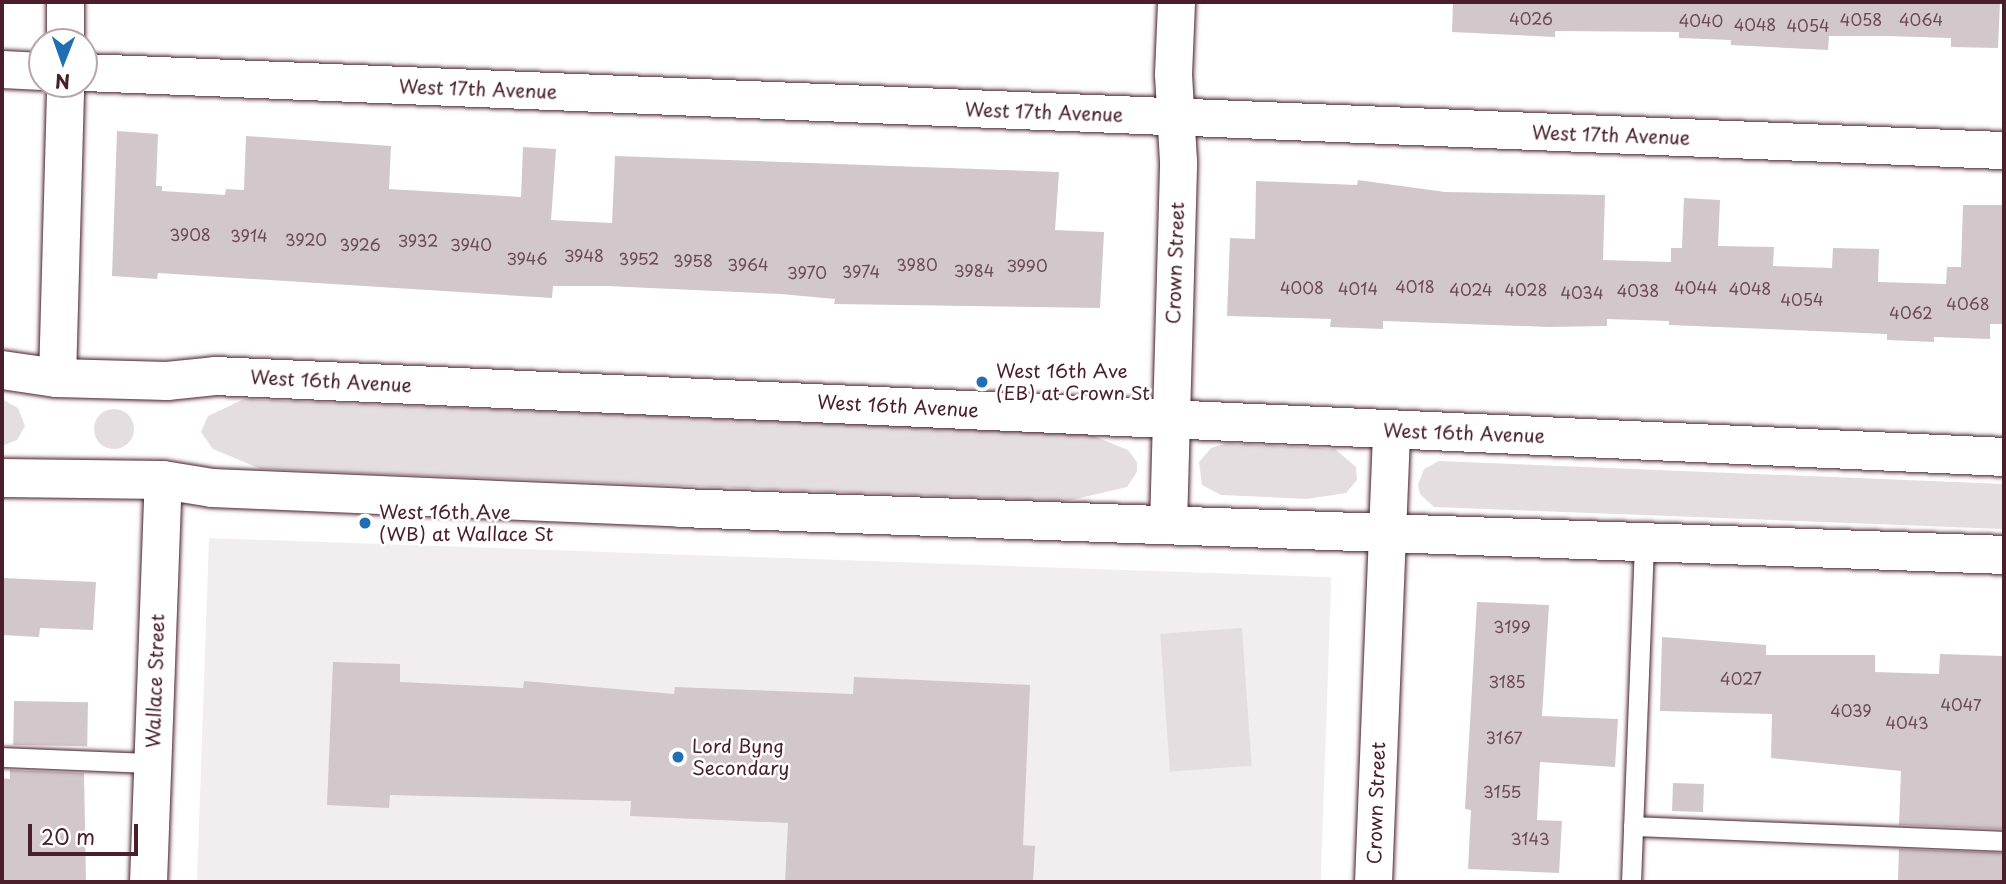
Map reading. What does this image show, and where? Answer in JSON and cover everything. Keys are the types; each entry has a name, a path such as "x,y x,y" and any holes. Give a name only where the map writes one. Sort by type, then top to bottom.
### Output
{"main road":[{"name":"West 16th Avenue","path":"2,370 57,378 167,382 215,376 2004,457"},
{"path":"2,478 163,480 212,488 2004,555"}],"street":[{"path":"65,2 65,28"},
{"name":"Crown Street","path":"1168,525 1172,418 1176,2"},
{"path":"2,69 28,70"},
{"name":"West 17th Avenue","path":"98,73 2004,150"},
{"path":"57,378 65,98"},
{"name":"Crown Street","path":"1373,882 1391,429"},
{"name":"Wallace Street","path":"148,882 163,480"}],"lane":[{"path":"1631,882 1644,541"},
{"path":"2,757 152,762"},
{"path":"1633,826 2004,841"}],"shaded area":[{"path":"2,399 18,408 25,426 17,440 2,446"},
{"path":"244,399 1086,433 1128,450 1137,462 1137,472 1127,487 1067,501 261,469 213,449 201,432 208,416"},
{"path":"114,409 128,415 134,429 128,443 114,449 100,443 94,429 100,415"},
{"path":"1228,443 1335,449 1356,467 1357,480 1346,493 1307,499 1221,495 1202,485 1199,462 1211,448"},
{"path":"1439,461 2004,484 2004,529 1434,507 1420,494 1418,485 1424,469"},
{"name":"Lord Byng Secondary","path":"209,538 1331,577 1321,882 197,882"},
{"path":"1242,628 1252,766 1170,771 1160,634"}],"building":[{"path":"1453,2 2000,2 1998,48 1951,47 1951,38 1829,36 1828,50 1731,45 1731,40 1679,38 1679,32 1555,31 1555,37 1452,32"},
{"path":"117,131 158,134 156,186 162,186 162,191 225,195 226,189 244,190 246,136 391,146 389,189 521,197 523,147 556,149 551,220 612,223 615,156 1059,172 1055,230 1104,232 1100,308 834,304 835,299 781,294 607,286 553,286 552,298 158,273 157,279 112,276"},
{"path":"1358,180 1445,192 1605,195 1603,260 1671,262 1671,248 1682,248 1684,198 1720,200 1718,246 1774,247 1773,266 1832,268 1833,248 1879,249 1878,282 1946,284 1947,267 1961,267 1963,205 2004,205 2004,324 1990,324 1990,339 1934,337 1934,342 1887,340 1887,334 1669,325 1669,321 1607,319 1607,326 1549,327 1383,321 1383,329 1330,327 1331,319 1227,316 1230,238 1255,239 1256,181 1357,185"},
{"path":"2,578 96,582 93,630 40,628 39,637 2,635"},
{"path":"1477,602 1549,605 1542,716 1618,719 1615,767 1540,762 1537,820 1562,821 1559,873 1468,869 1471,810 1465,809"},
{"path":"1662,637 1766,645 1766,655 1875,655 1875,672 1939,674 1940,654 2004,656 2004,829 1899,825 1901,771 1771,758 1772,714 1660,711"},
{"name":"Lord Byng Secondary","path":"333,662 400,664 400,682 523,688 524,681 674,694 675,687 853,694 854,677 1030,685 1023,845 1035,846 1033,882 785,882 788,823 630,816 631,801 390,795 389,808 327,805"},
{"path":"14,701 88,702 87,746 13,745"},
{"path":"10,770 84,773 86,882 2,882 2,778 10,779"},
{"path":"1673,783 1704,784 1703,812 1672,811"},
{"path":"1899,849 2004,853 2003,882 1898,882"}],"place":[{"name":"West 16th Ave (EB) at Crown St","path":"982,382"},
{"name":"West 16th Ave (WB) at Wallace St","path":"365,523"},
{"name":"Lord Byng Secondary","path":"678,757"}]}
